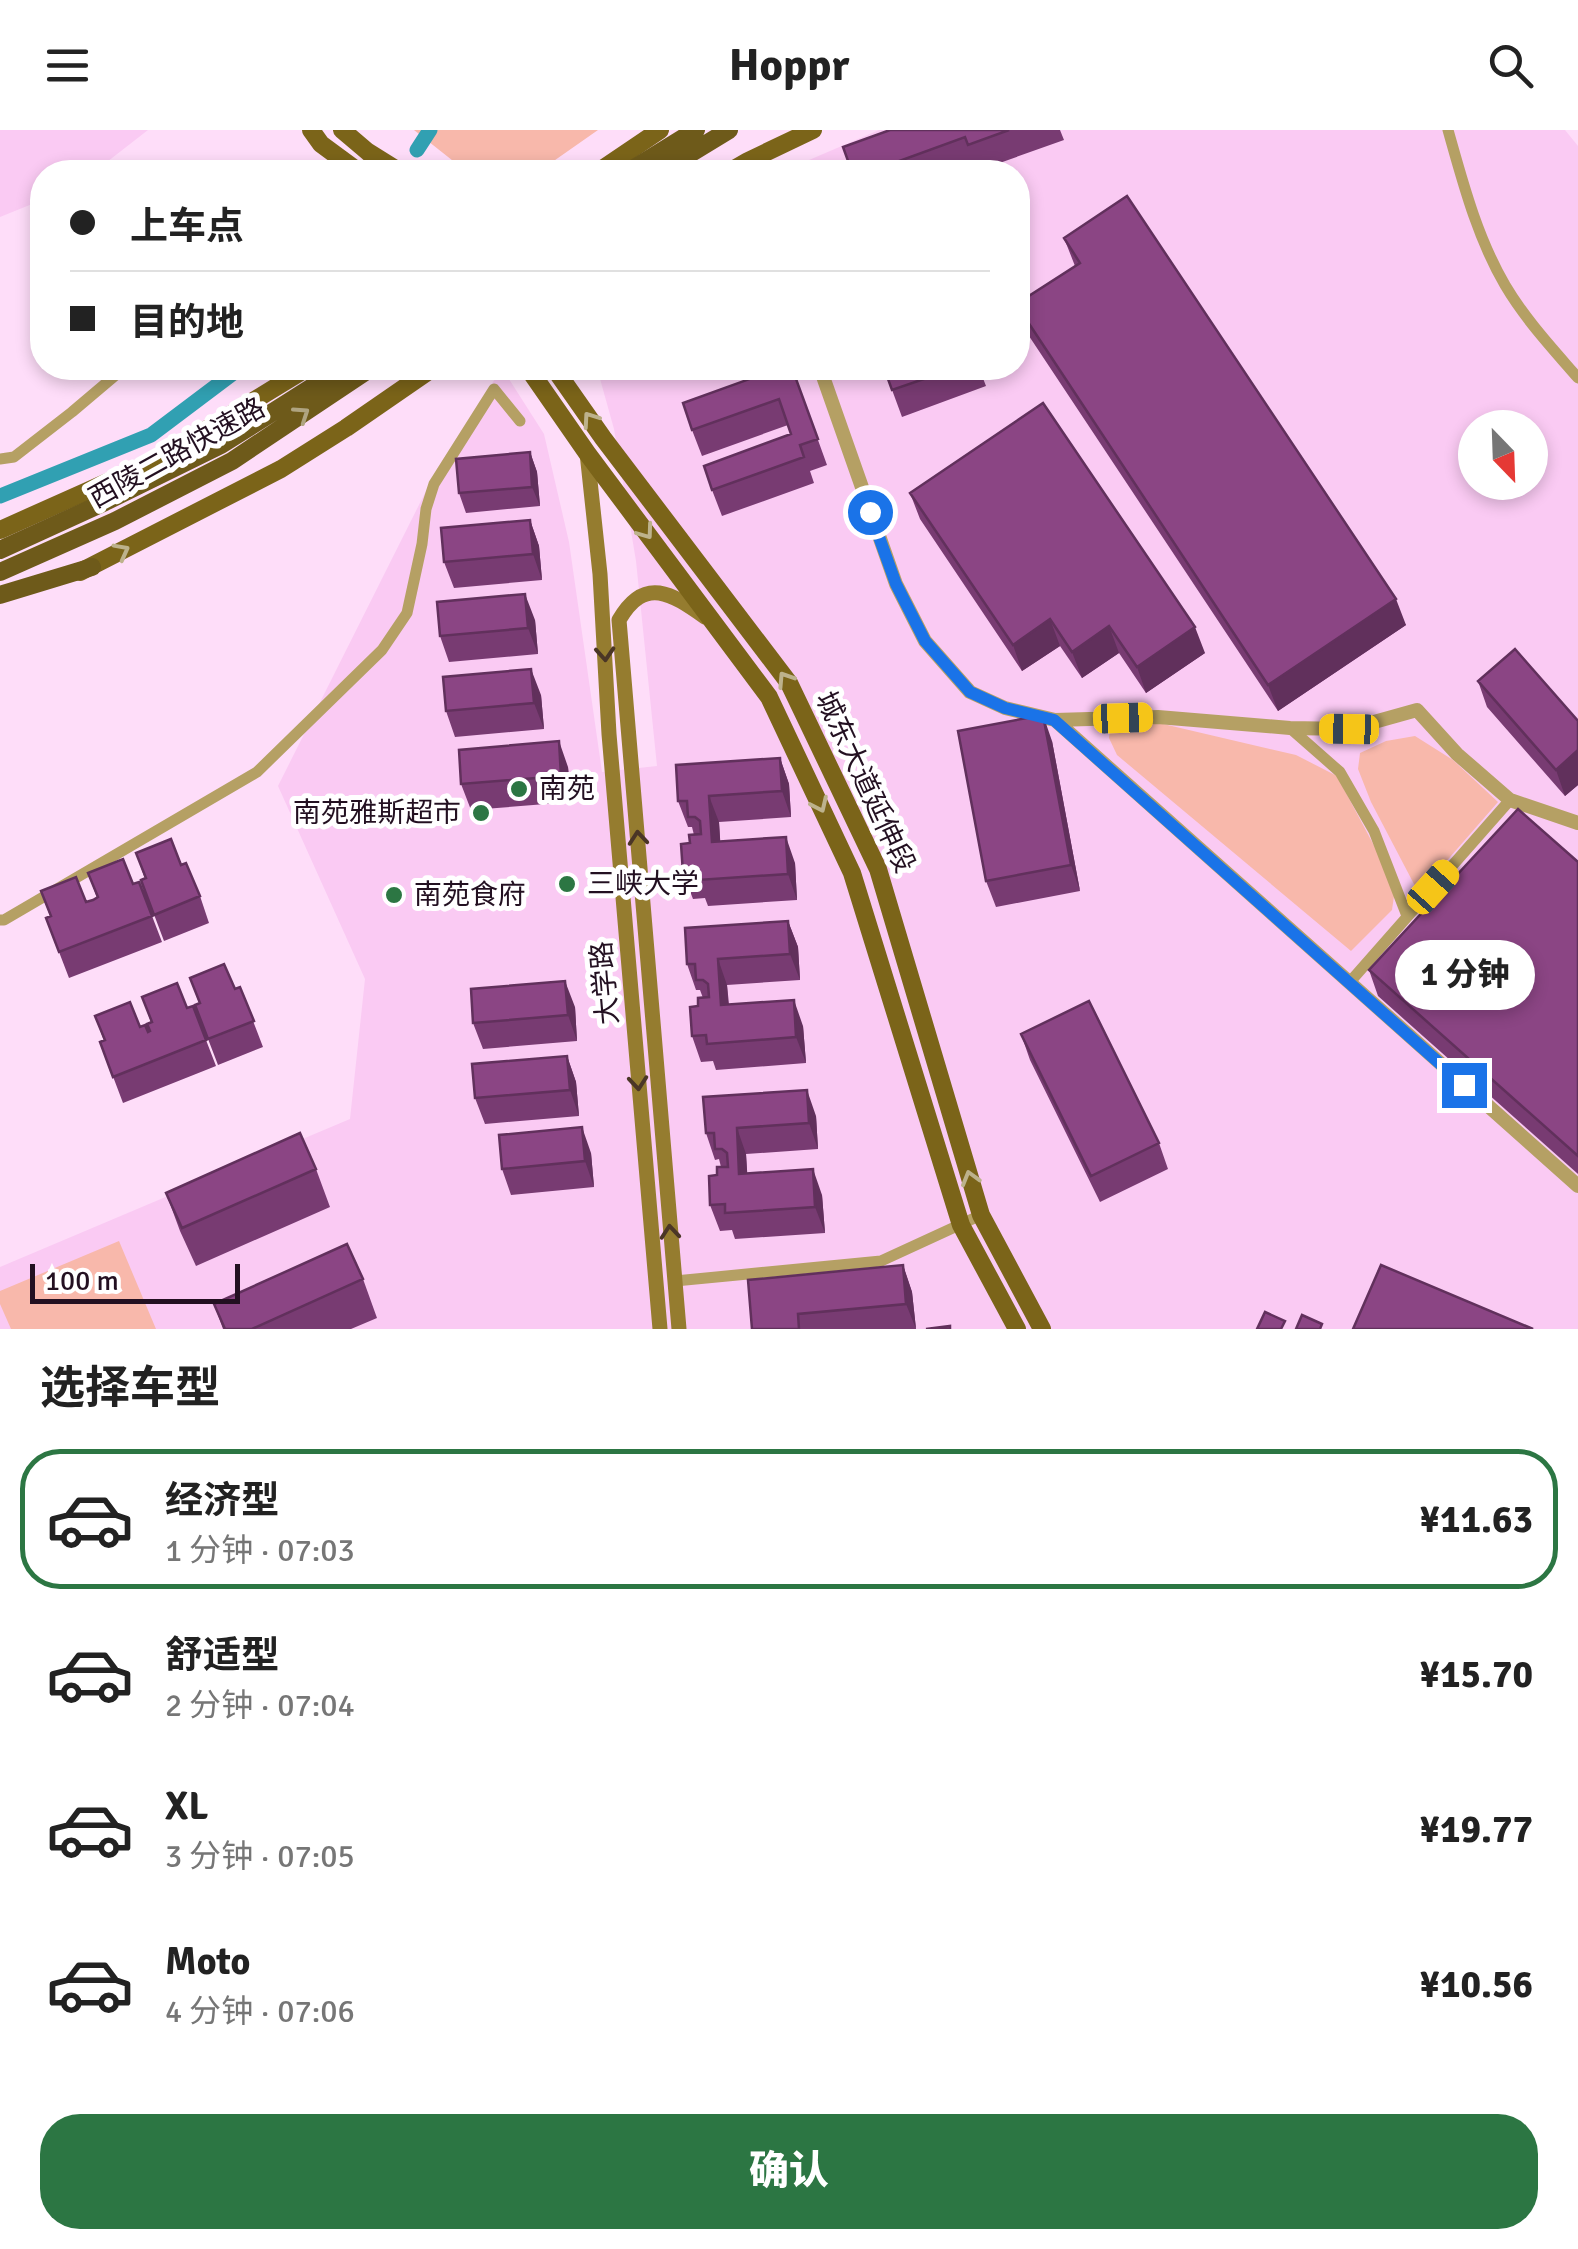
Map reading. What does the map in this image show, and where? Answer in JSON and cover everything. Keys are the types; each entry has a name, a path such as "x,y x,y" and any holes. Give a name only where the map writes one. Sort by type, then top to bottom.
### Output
{"highway":[{"path":"647,160 696,130"},
{"path":"680,160 729,130"},
{"name":"西陵二路快速路","path":"0,550 221,445 323,380"},
{"name":"西陵二路快速路","path":"0,572 115,521 232,461 354,380"},
{"path":"0,598 92,567"}],"main road":[{"path":"311,130 340,160"},
{"path":"342,130 381,160"},
{"path":"616,160 660,130"},
{"path":"762,160 813,130"},
{"path":"0,530 157,460 287,380"},
{"path":"92,567 281,468 416,380"},
{"name":"城东大道延伸段","path":"537,380 769,697 852,873 961,1225 1017,1329"},
{"name":"城东大道延伸段","path":"563,380 789,683 878,869 981,1215 1042,1329"},
{"name":"大学路","path":"588,452 660,1329"},
{"name":"大学路","path":"680,1329 619,620 629,603 667,592 712,621"}],"street":[{"path":"1448,130 1468,200 1504,284 1578,378"},
{"path":"0,459 14,457 110,380"},
{"path":"824,380 896,584 925,641 970,692 1005,708 1054,720 1158,717 1349,729 1418,710 1457,754 1510,800 1578,823"},
{"path":"0,920 257,772 382,650 407,612 434,484 494,390 520,421"},
{"path":"1054,720 1578,1186"},
{"path":"1290,728 1340,772 1374,831 1407,916"},
{"path":"1349,984 1510,800"},
{"path":"674,1281 870,1264 892,1258 981,1215"}],"shaded area":[{"path":"0,130 148,130 109,160 30,160 30,205 0,217"},
{"path":"414,130 598,130 555,160 452,160"},
{"path":"879,130 1565,130 1578,146 1578,1329 0,1329 0,1267 350,1119 365,979 278,786 437,469 494,380 510,380 544,434 569,542 602,772 657,766 636,561 614,429 600,380 1030,380 1030,160 809,160"},
{"path":"1119,723 1159,723 1296,755 1337,776 1379,855 1394,896 1392,910 1351,951 1117,755 1109,738 1110,728"},
{"path":"1415,736 1453,760 1498,802 1437,872 1415,886 1358,769 1360,753 1386,741"},
{"path":"119,1241 156,1329 11,1329 0,1304 0,1291"}],"building":[{"path":"890,130 1009,130 968,145 965,137 902,160 848,160 843,147"},
{"path":"1127,196 1396,599 1268,685 1030,325 1030,295 1080,263 1064,238"},
{"path":"747,380 796,380 818,439 800,445 804,457 712,490 704,466 791,434 779,399 692,430 683,403"},
{"path":"888,380 921,380 892,390"},
{"path":"1043,403 1195,627 1137,667 1109,626 1072,652 1050,619 1013,645 910,493"},
{"path":"530,452 532,487 459,493 456,459"},
{"path":"530,520 533,554 444,562 441,528"},
{"path":"525,594 528,628 440,636 437,602"},
{"path":"1515,649 1578,721 1578,750 1556,770 1478,681"},
{"path":"531,669 534,703 446,711 443,677"},
{"path":"1043,715 1071,865 986,881 958,731"},
{"path":"559,741 561,776 461,784 459,750"},
{"path":"780,758 782,791 709,796 712,842 786,837 788,874 698,880 697,872 683,873 681,844 690,843 689,835 701,834 700,821 688,817 687,801 678,801 676,765"},
{"path":"1518,809 1578,862 1578,1156 1369,970"},
{"path":"171,839 200,896 154,915 136,853"},
{"path":"123,859 133,884 139,882 152,916 59,952 41,891 76,877 86,902 93,900 98,897 88,873"},
{"path":"788,921 790,954 718,959 721,1005 794,1000 796,1037 707,1044 706,1035 692,1036 690,1007 698,1006 698,998 709,997 708,984 696,980 695,964 687,964 685,928"},
{"path":"224,964 235,989 240,987 254,1021 208,1039 190,978"},
{"path":"565,981 568,1015 473,1023 471,989"},
{"path":"177,983 187,1008 193,1006 206,1040 113,1077 95,1016 130,1002 140,1027 145,1025 148,1032 147,1024 152,1022 142,997"},
{"path":"1089,1001 1159,1143 1091,1176 1021,1034"},
{"path":"567,1056 570,1090 475,1098 472,1064"},
{"path":"807,1090 809,1123 737,1128 739,1174 813,1169 815,1207 725,1213 725,1204 710,1205 709,1176 717,1175 717,1167 728,1167 727,1153 715,1149 714,1133 706,1133 703,1097"},
{"path":"582,1127 585,1161 502,1169 499,1135"},
{"path":"300,1133 316,1169 182,1228 166,1193"},
{"path":"347,1244 363,1279 252,1329 225,1329 214,1304"},
{"path":"903,1265 906,1304 798,1314 799,1329 752,1329 748,1280"},
{"path":"1381,1265 1533,1329 1353,1329"},
{"path":"1265,1312 1285,1321 1281,1329 1257,1329"},
{"path":"1302,1315 1322,1324 1320,1329 1296,1329"}],"waterway":[{"path":"417,150 430,130"},
{"path":"0,496 151,435 224,380"}],"place":[{"name":"南苑","path":"519,789"},
{"name":"南苑雅斯超市","path":"481,813"},
{"name":"三峡大学","path":"567,884"},
{"name":"南苑食府","path":"394,895"}],"route":[{"path":"870,512 896,584 925,641 970,692 1005,708 1054,720 1464,1085"}]}
